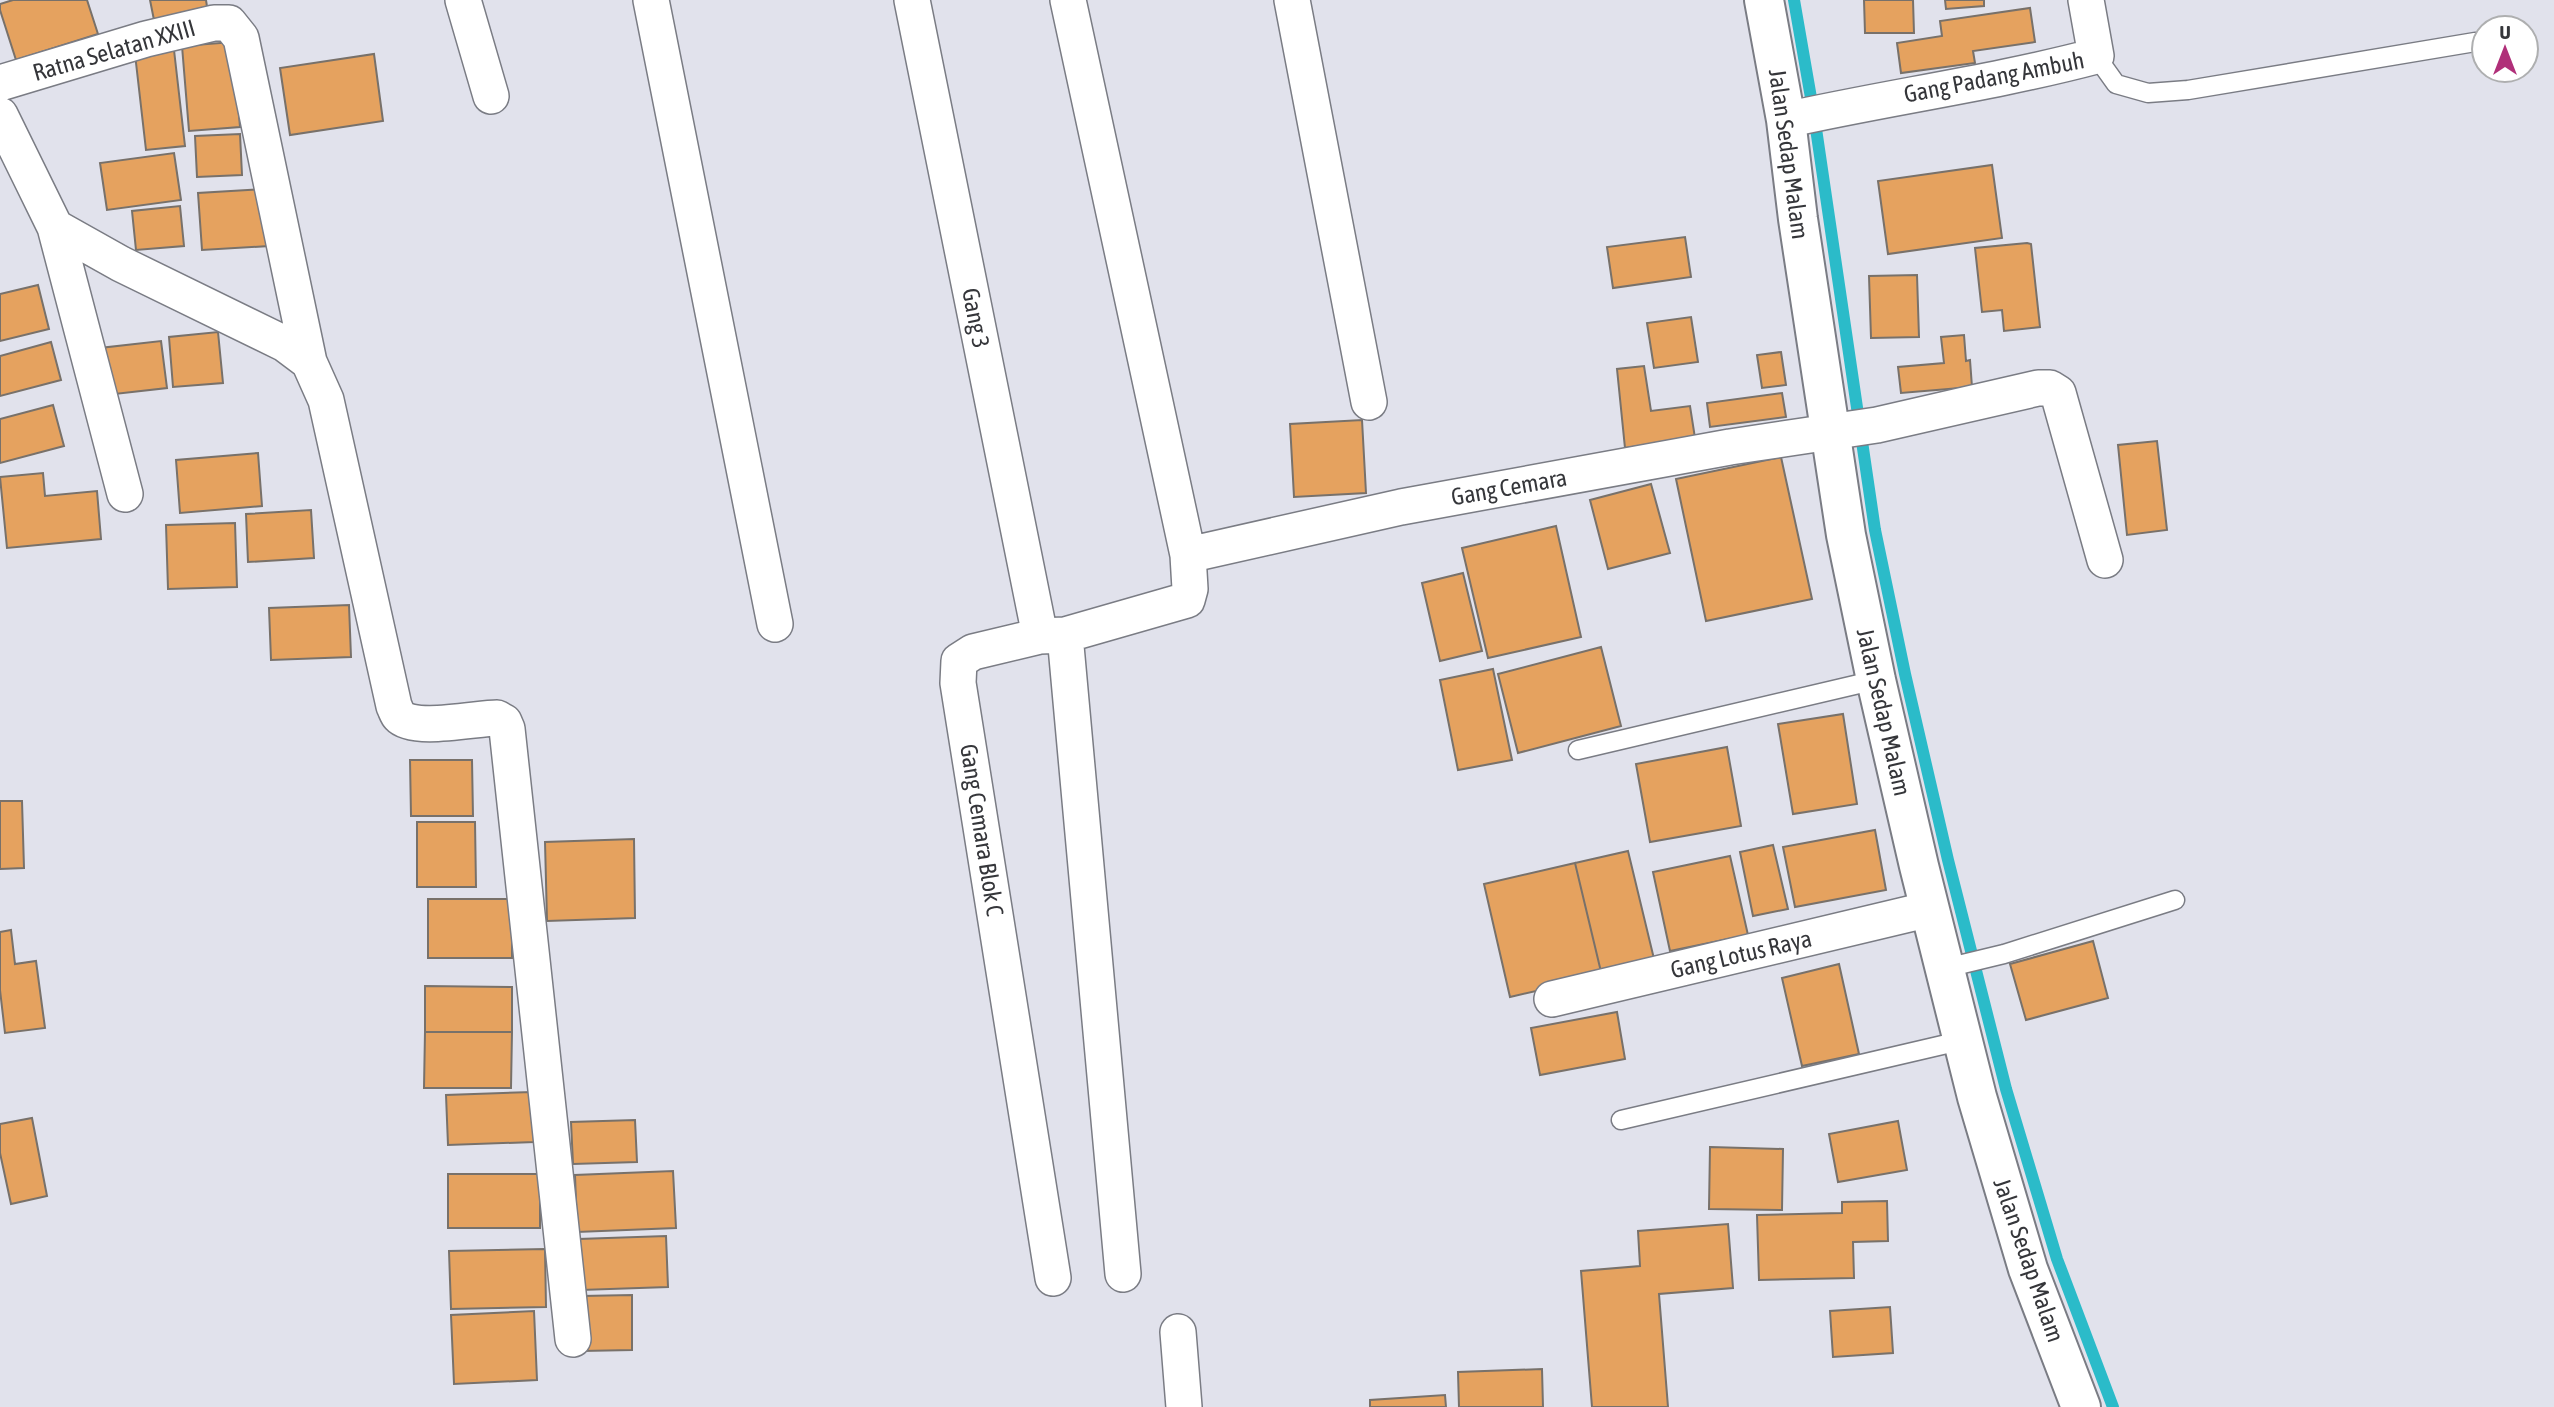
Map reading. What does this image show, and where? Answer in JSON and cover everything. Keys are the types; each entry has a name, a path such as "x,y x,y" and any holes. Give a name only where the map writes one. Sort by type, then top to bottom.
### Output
{"street":[{"path":"463,0 491,96"},
{"path":"651,0 775,624"},
{"name":"Gang 3","path":"912,0 1053,636 1124,1274"},
{"path":"1068,0 1188,555"},
{"path":"1292,0 1369,402"},
{"name":"Jalan Sedap Malam","path":"1764,0 1793,118 1798,219 1854,429 1846,535 1876,680 1930,909 1958,965 1964,1040 1977,1097 2028,1269 2081,1407"},
{"name":"Gang Padang Ambuh","path":"1793,118 1835,107 2038,71 2096,56 2086,0"},
{"name":"Ratna Selatan XXIII","path":"0,83 146,39 214,23 229,23 244,46 309,362"},
{"path":"0,115 55,227 125,494"},
{"path":"55,227 121,264 285,344 309,362 326,400 394,706 400,717 407,722 427,724 497,718 504,722 573,1339"},
{"name":"Gang Cemara","path":"1188,555 1401,507 1730,447 1854,429 2038,388 2049,388 2058,393 2105,560"},
{"name":"Gang Cemara Blok C","path":"1053,1278 958,683 959,661 973,653 1159,610 1187,600 1190,589 1188,555"},
{"name":"Gang Lotus Raya","path":"1552,999 1930,909"},
{"path":"1178,1332 1184,1407"}],"lane":[{"path":"2096,56 2116,84 2148,93 2188,90 2470,43"},
{"path":"1578,750 1876,680"},
{"path":"1958,965 2004,954 2175,900"},
{"path":"1621,1120 1964,1040"}],"building":[{"path":"13,0 87,0 98,34 16,60 0,10 0,4"},
{"path":"150,0 206,0 208,13 155,25"},
{"path":"1864,0 1913,0 1914,33 1865,33"},
{"path":"1945,0 1984,0 1984,6 1946,9"},
{"path":"2030,8 2035,42 1973,51 1975,63 1901,73 1897,43 1942,36 1940,21"},
{"path":"233,42 240,127 189,131 182,46"},
{"path":"174,50 185,146 146,150 135,54"},
{"path":"374,54 383,121 290,135 280,68"},
{"path":"240,134 242,175 197,177 195,136"},
{"path":"174,153 181,200 107,210 100,163"},
{"path":"1992,165 2002,238 1888,254 1878,181"},
{"path":"265,189 269,246 202,250 198,193"},
{"path":"180,206 184,246 136,250 132,211"},
{"path":"1685,237 1691,277 1613,288 1607,247"},
{"path":"2031,244 2040,327 2004,331 2002,310 1982,312 1975,248"},
{"path":"1917,275 1919,337 1871,338 1869,276"},
{"path":"38,285 49,329 0,341 0,294"},
{"path":"1691,317 1698,362 1654,368 1647,323"},
{"path":"218,332 223,383 173,387 169,337"},
{"path":"1964,335 1966,361 1970,360 1972,387 1901,393 1898,367 1944,363 1941,337"},
{"path":"161,341 167,388 106,395 100,348"},
{"path":"51,342 61,380 0,396 0,356"},
{"path":"1781,352 1786,385 1762,388 1757,355"},
{"path":"1644,366 1651,411 1690,406 1695,438 1625,448 1617,369"},
{"path":"1782,393 1786,417 1710,427 1707,403"},
{"path":"53,405 64,446 0,463 0,419"},
{"path":"1362,420 1366,493 1294,497 1290,424"},
{"path":"2157,441 2167,530 2127,535 2118,445"},
{"path":"258,453 262,506 180,513 176,460"},
{"path":"1781,457 1812,599 1706,621 1676,479"},
{"path":"43,473 45,496 97,491 101,539 7,548 0,477"},
{"path":"1651,484 1670,553 1608,569 1590,500"},
{"path":"311,510 314,558 248,562 246,514"},
{"path":"235,523 237,587 168,589 166,525"},
{"path":"1556,526 1581,637 1488,658 1462,548"},
{"path":"1463,573 1482,651 1440,661 1422,583"},
{"path":"349,605 351,657 271,660 269,608"},
{"path":"1601,647 1621,726 1518,753 1498,674"},
{"path":"1493,669 1512,760 1458,770 1440,680"},
{"path":"1843,714 1857,804 1793,814 1778,724"},
{"path":"1727,747 1741,826 1650,842 1636,764"},
{"path":"410,760 472,760 473,816 411,816"},
{"path":"0,801 22,801 24,868 0,869"},
{"path":"417,822 475,822 476,887 417,887"},
{"path":"1875,830 1886,890 1795,907 1783,847"},
{"path":"634,839 635,918 547,921 545,842"},
{"path":"1773,845 1788,909 1753,916 1740,852"},
{"path":"1628,851 1655,963 1602,976 1575,863"},
{"path":"1730,856 1748,935 1670,951 1653,872"},
{"path":"1575,863 1602,976 1510,997 1484,884"},
{"path":"428,899 512,899 512,958 428,958"},
{"path":"11,930 15,964 36,961 45,1028 5,1033 0,990 0,932"},
{"path":"2093,941 2108,998 2026,1020 2010,964"},
{"path":"1839,964 1859,1054 1802,1066 1782,978"},
{"path":"425,986 512,987 512,1032 425,1032"},
{"path":"1617,1012 1625,1059 1540,1075 1531,1028"},
{"path":"425,1032 512,1032 511,1088 424,1088"},
{"path":"532,1092 534,1142 448,1145 446,1095"},
{"path":"32,1118 47,1196 11,1204 0,1153 0,1124"},
{"path":"635,1120 637,1162 573,1164 571,1122"},
{"path":"1898,1121 1907,1170 1838,1182 1829,1134"},
{"path":"1710,1147 1783,1149 1782,1210 1709,1209"},
{"path":"673,1171 676,1228 577,1232 575,1175"},
{"path":"448,1174 540,1174 540,1228 448,1228"},
{"path":"1887,1201 1888,1241 1853,1242 1854,1278 1759,1280 1757,1215 1842,1213 1842,1202"},
{"path":"1728,1224 1733,1288 1659,1294 1668,1407 1592,1407 1581,1271 1640,1266 1638,1231"},
{"path":"666,1236 668,1287 581,1290 579,1239"},
{"path":"545,1249 546,1307 451,1309 449,1251"},
{"path":"632,1295 632,1350 582,1351 582,1296"},
{"path":"1890,1307 1893,1353 1833,1357 1830,1311"},
{"path":"534,1311 537,1380 454,1384 451,1315"},
{"path":"1542,1369 1543,1407 1459,1407 1458,1372"},
{"path":"1445,1395 1446,1407 1370,1407 1370,1400"}],"waterway":[{"path":"1794,0 1814,115 1875,530 1905,674 1948,860 2006,1089 2057,1259 2113,1407"}]}
